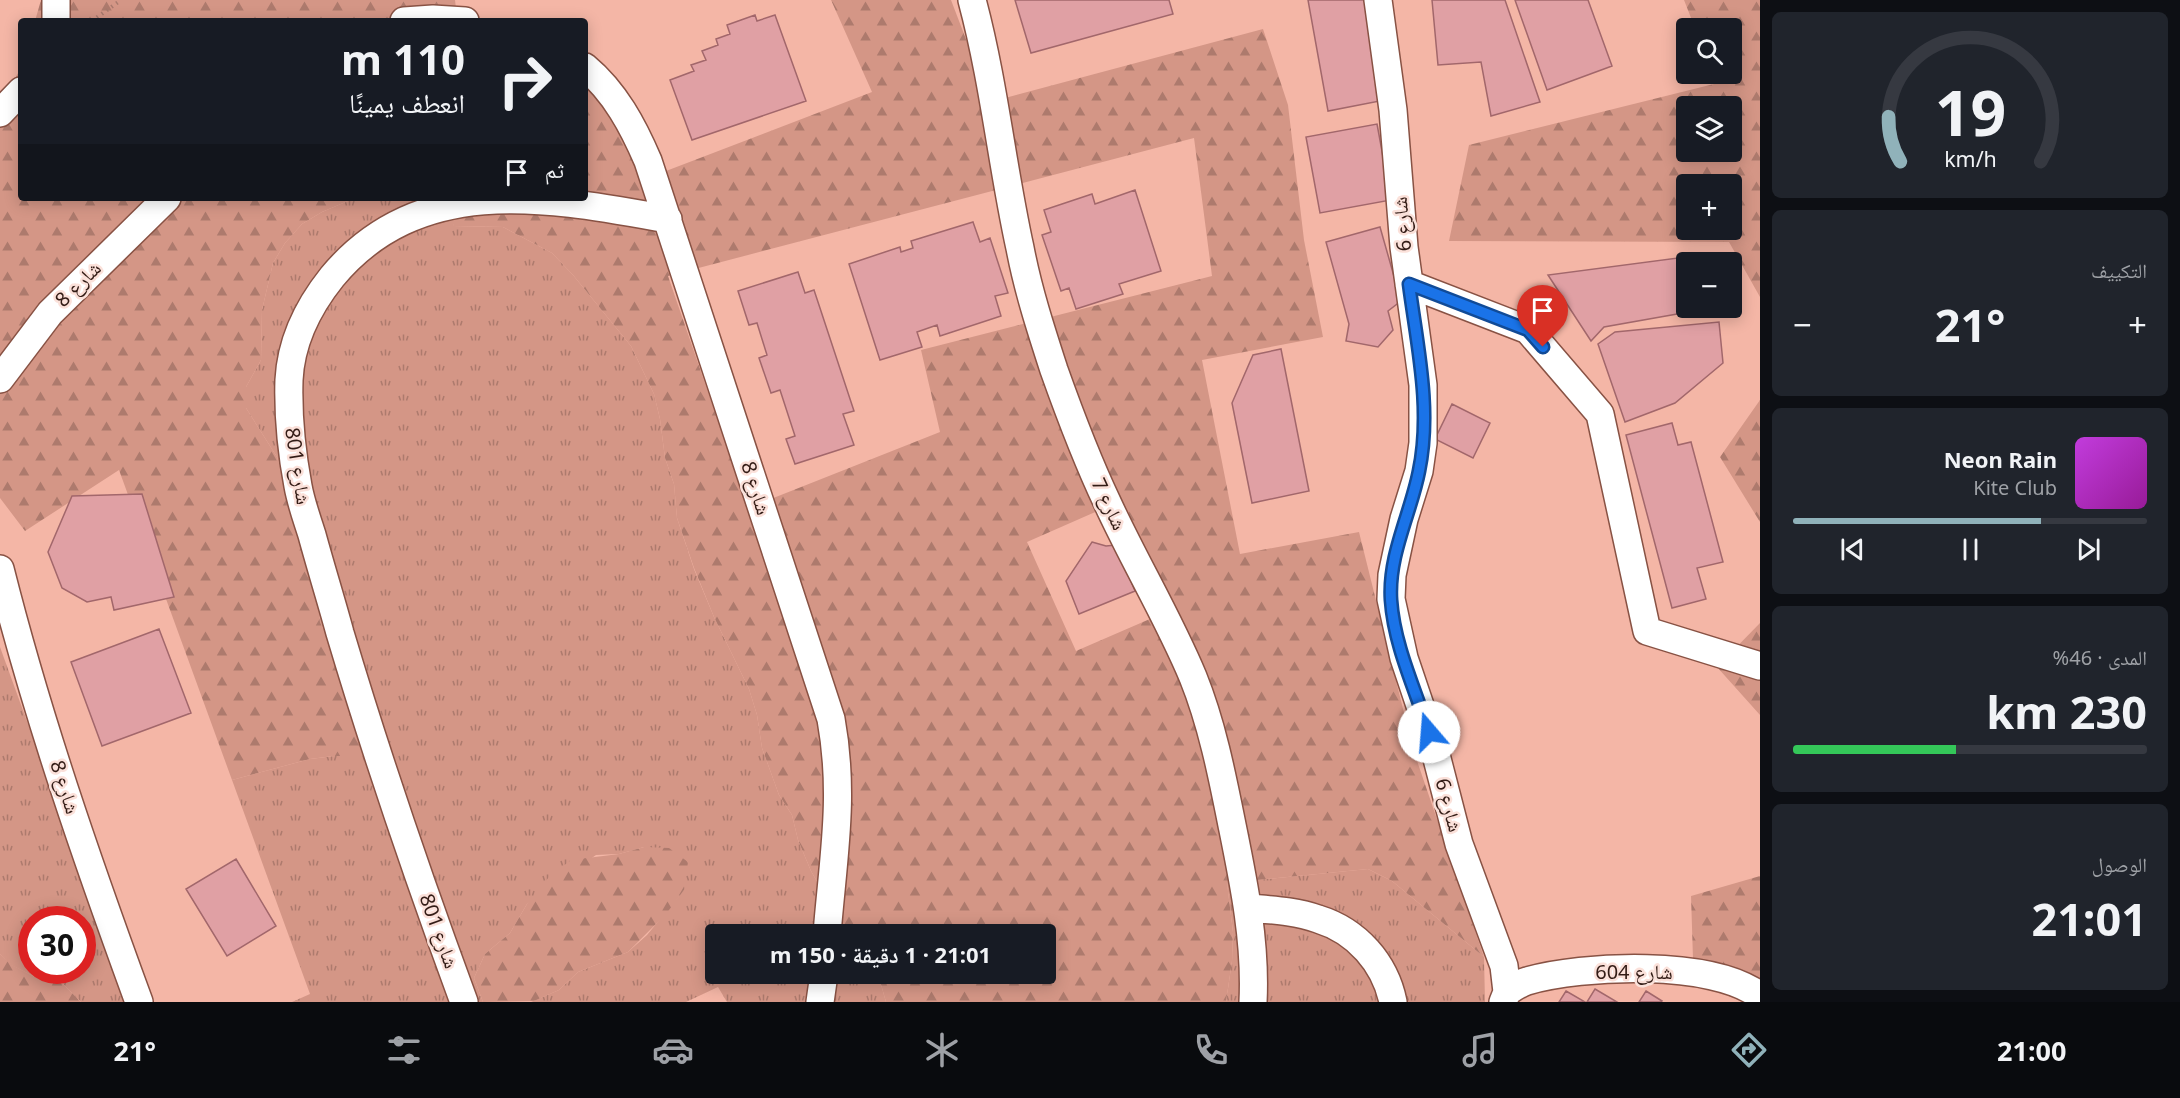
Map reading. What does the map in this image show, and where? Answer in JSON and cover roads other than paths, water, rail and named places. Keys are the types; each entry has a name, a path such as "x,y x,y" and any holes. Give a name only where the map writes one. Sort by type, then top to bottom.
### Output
{"street":[{"path":"56,0 56,18"},
{"name":"شارع 7","path":"972,0 994,101 1020,249 1034,308 1073,423 1102,491 1150,591 1172,630 1194,680 1210,729 1249,908 1254,978 1253,1002"},
{"name":"شارع 6","path":"1378,0 1393,110 1404,247 1423,385 1423,442 1419,471 1404,519 1392,575 1391,599 1404,658 1434,747 1459,844 1504,966 1505,997"},
{"name":"شارع 8","path":"588,70 605,85 634,129 648,161 831,719 837,753 839,790 837,838 828,924"},
{"path":"0,113 18,94"},
{"name":"شارع 8","path":"0,379 50,313 164,201"},
{"name":"شارع 801","path":"464,1002 369,729 298,487 290,389 294,349 310,307 342,266 385,231 438,207 480,201"},
{"name":"شارع 801","path":"548,201 668,219"},
{"path":"1409,284 1528,330 1600,414 1647,631 1760,666"},
{"name":"شارع 8","path":"0,569 32,685 139,1002"},
{"path":"1249,908 1306,915 1321,919 1341,930 1373,955 1390,987 1393,1002"},
{"name":"شارع 604","path":"1505,997 1526,982 1614,969 1680,972 1721,978 1749,988 1760,996"},
{"path":"820,1002 823,984"}]}
